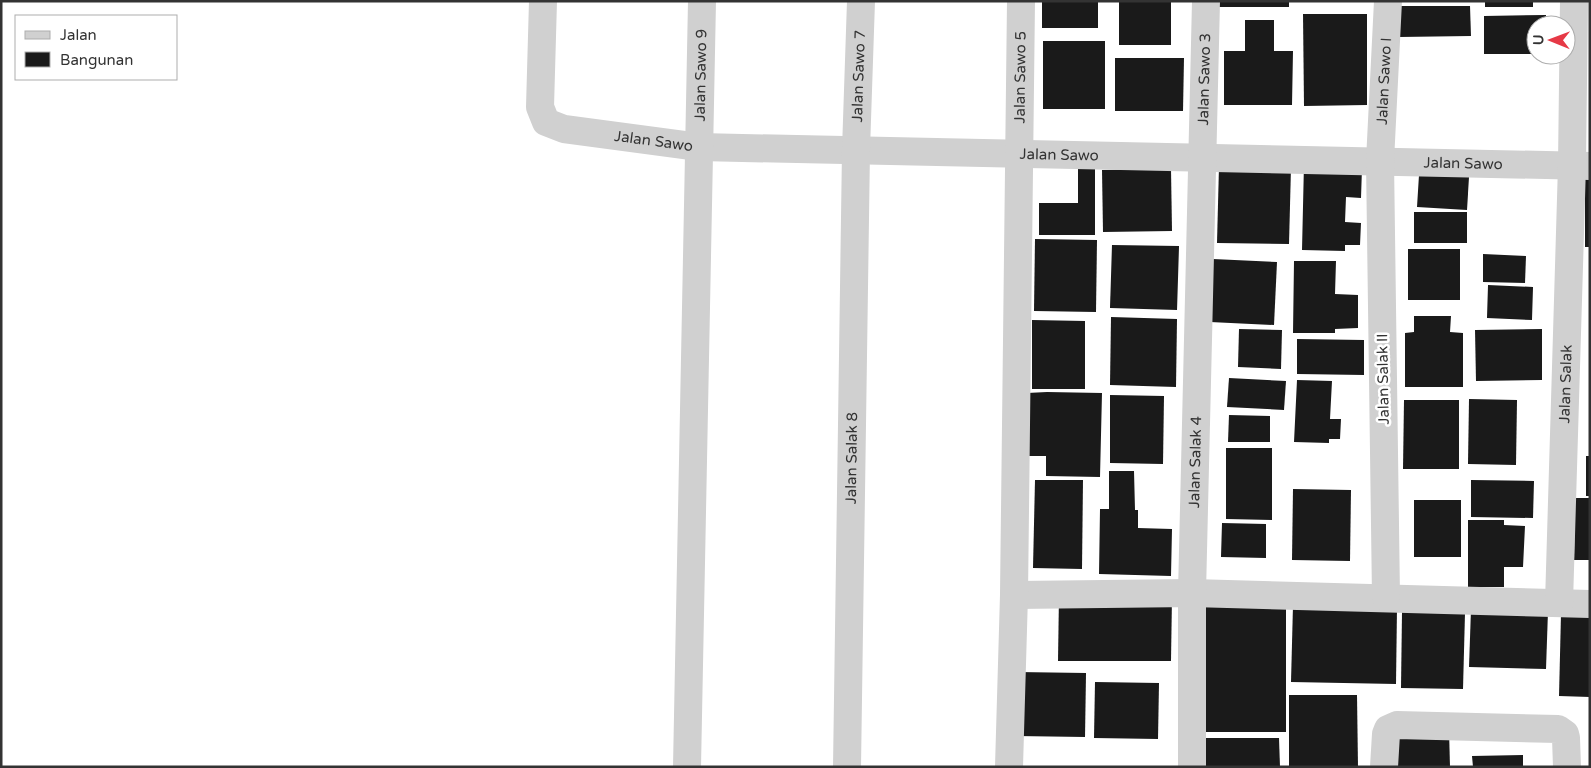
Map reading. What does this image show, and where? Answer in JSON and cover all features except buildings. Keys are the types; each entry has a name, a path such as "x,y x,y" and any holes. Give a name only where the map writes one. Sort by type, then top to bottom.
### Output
{"street":[{"name":"Jalan Sawo","path":"543,1 540,107 546,122 564,129 699,147 1581,165"},
{"name":"Jalan Sawo 9","path":"687,767 702,1"},
{"name":"Jalan Sawo 7","path":"856,150 861,1"},
{"name":"Jalan Sawo 5","path":"1009,767 1014,595 1022,1"},
{"name":"Jalan Sawo 3","path":"1202,158 1206,1"},
{"name":"Jalan Sawo I","path":"1380,161 1388,1"},
{"name":"Jalan Salak","path":"1558,603 1581,165 1574,1"},
{"name":"Jalan Salak 8","path":"847,767 856,150"},
{"name":"Jalan Salak 4","path":"1192,767 1192,593 1202,158"},
{"name":"Jalan Salak II","path":"1380,161 1386,598"},
{"path":"1014,595 1192,593 1590,604"},
{"path":"1384,767 1388,729 1392,726 1401,725 1558,729 1565,734 1566,738 1567,767"}]}
